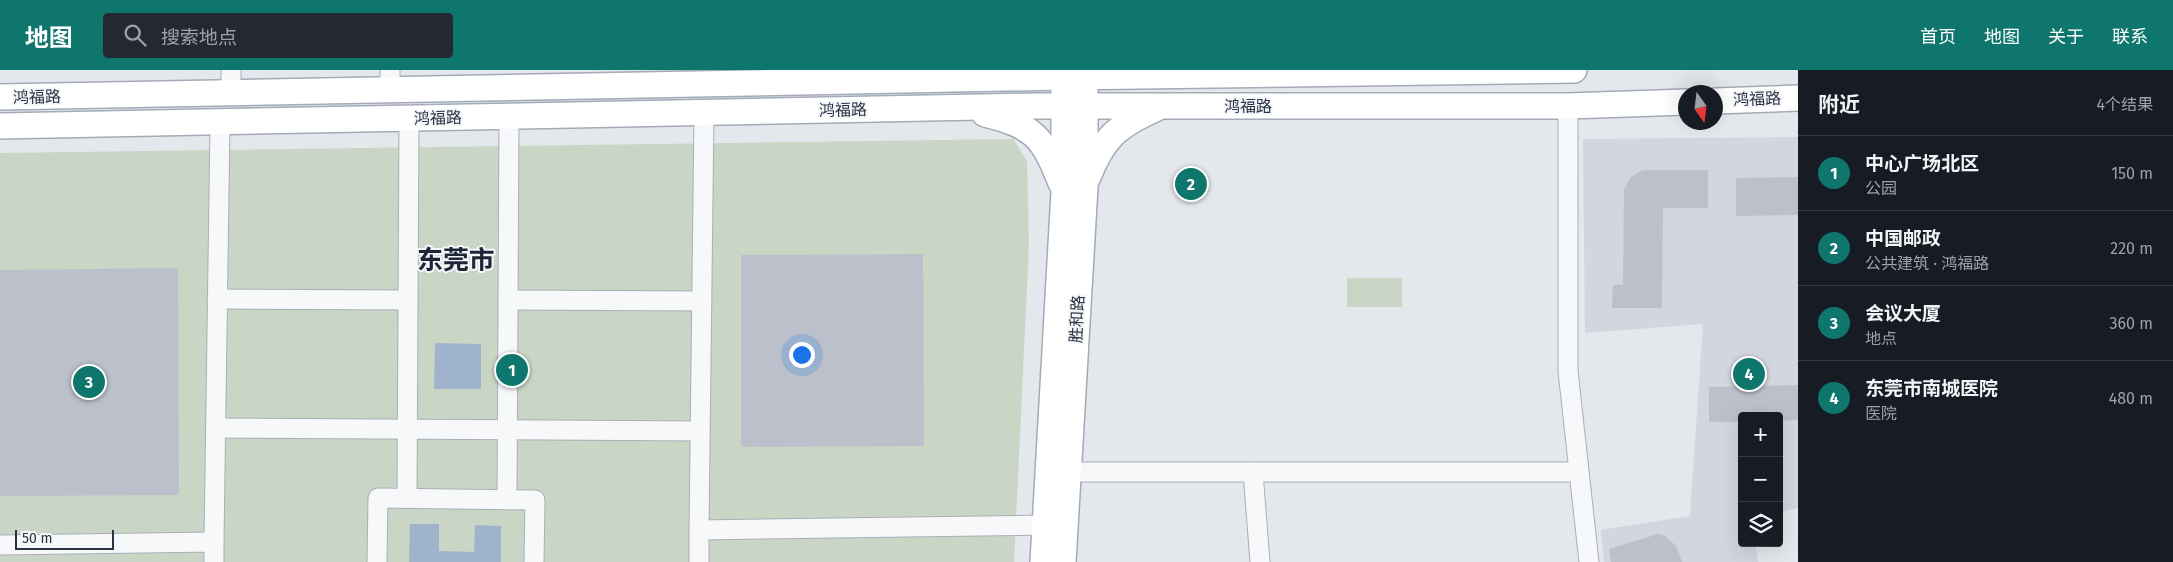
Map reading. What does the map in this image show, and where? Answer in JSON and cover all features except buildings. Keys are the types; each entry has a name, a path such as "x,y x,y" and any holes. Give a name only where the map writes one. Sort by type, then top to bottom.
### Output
{"main road":[{"path":"956,79 1001,70"},
{"name":"鸿福路","path":"0,97 231,82 685,77 956,79 1075,73 1574,70"},
{"name":"胜和路","path":"1063,562 1069,472 1075,190 1075,73"},
{"name":"鸿福路","path":"1723,100 1798,98"},
{"name":"鸿福路","path":"0,126 1075,106 1568,106 1678,102"},
{"path":"961,108 1013,121 1038,137 1075,190 1106,141 1122,126 1163,106"},
{"name":"胜和路","path":"1043,562 1075,190"}],"street":[{"path":"1568,106 1568,371 1588,562"},
{"path":"699,562 704,113"},
{"path":"507,500 510,117"},
{"path":"407,498 409,119"},
{"path":"214,562 220,123"},
{"path":"217,299 408,300"},
{"path":"508,300 702,301"},
{"path":"216,428 700,431"},
{"path":"1069,472 1579,472"},
{"path":"1253,472 1260,562"},
{"path":"377,562 378,498 535,500 534,562"},
{"path":"699,530 1045,525"},
{"path":"0,545 214,542"}],"shaded area":[{"path":"1798,137 1798,508 1783,511 1783,412 1738,412 1738,547 1756,547 1758,562 1604,562 1601,530 1690,516 1703,324 1585,333 1583,139"}],"green space":[{"path":"1013,139 1027,161 1029,244 1014,562 0,562 0,153"},
{"path":"1347,278 1402,278 1402,307 1347,307"}],"water":[{"path":"435,343 481,344 481,389 434,389"},
{"path":"410,524 439,524 439,551 474,552 475,525 501,526 501,562 409,562"}],"place":[{"name":"中国邮政","path":"1191,184"},
{"name":"中心广场北区","path":"512,370"},
{"name":"东莞市南城医院","path":"1749,374"},
{"name":"会议大厦","path":"89,382"}],"district":[{"name":"东莞市","path":"456,260"}]}
